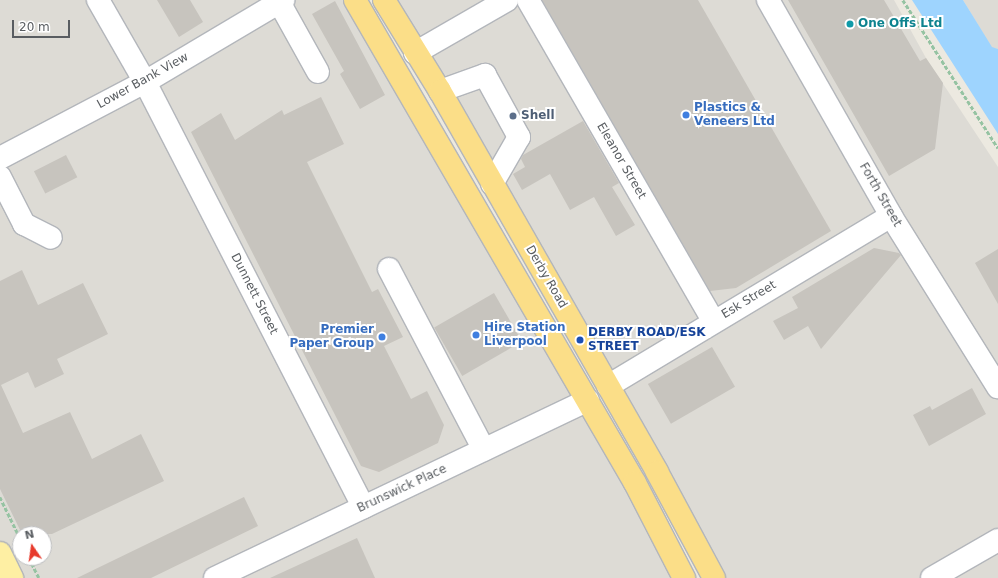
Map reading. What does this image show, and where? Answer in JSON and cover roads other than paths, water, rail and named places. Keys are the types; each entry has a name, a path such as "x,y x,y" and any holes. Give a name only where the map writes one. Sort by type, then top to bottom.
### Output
{"highway":[{"path":"355,0 588,400 635,483 684,578"},
{"name":"Derby Road","path":"384,0 415,53 440,91 608,386 714,578"}],"main road":[{"path":"0,553 12,578"}],"street":[{"name":"Dunnett Street","path":"98,0 145,82 363,506"},
{"name":"Eleanor Street","path":"528,0 713,321"},
{"name":"Forth Street","path":"768,0 891,216 998,387"},
{"name":"Lower Bank View","path":"0,158 145,82 281,1"},
{"path":"281,1 318,72"},
{"path":"415,53 498,2"},
{"path":"440,91 485,75 519,137 492,184"},
{"path":"0,177 24,224 51,238"},
{"name":"Esk Street","path":"608,386 713,321 891,216"},
{"path":"389,269 484,450"},
{"name":"Brunswick Place","path":"215,578 363,506 588,400"},
{"path":"932,578 998,540"}],"water":[{"path":"912,0 963,0 992,47 998,49 998,134"}],"place":[{"name":"One Offs Ltd","path":"850,24"},
{"name":"Plastics & Veneers Ltd","path":"686,115"},
{"name":"Shell","path":"513,116"},
{"name":"Hire Station Liverpool","path":"476,335"},
{"name":"Premier Paper Group","path":"382,337"},
{"name":"DERBY ROAD/ESK STREET","path":"580,340"}]}
